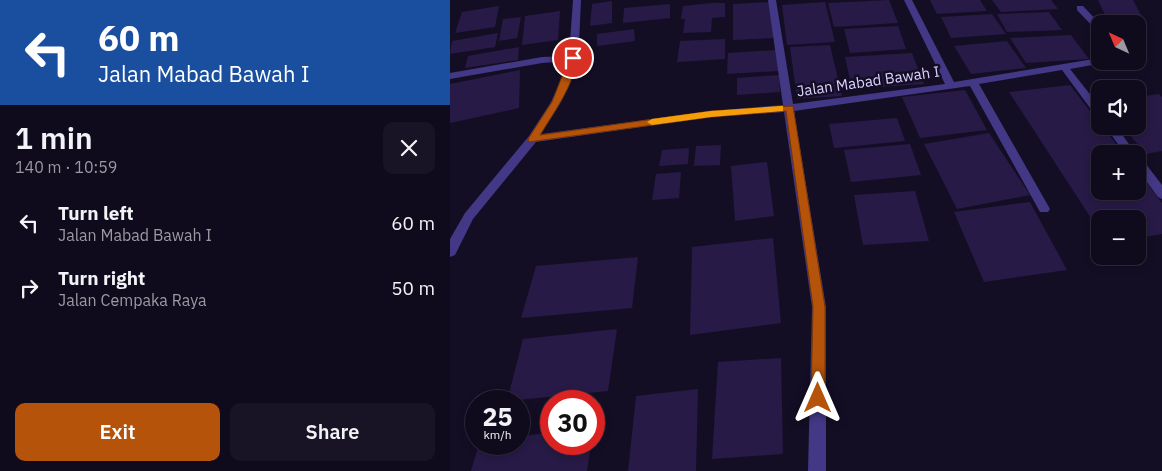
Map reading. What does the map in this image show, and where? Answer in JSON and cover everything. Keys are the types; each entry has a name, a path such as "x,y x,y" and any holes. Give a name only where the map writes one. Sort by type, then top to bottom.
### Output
{"street":[{"path":"450,251 469,216 533,139 556,102 572,66 577,0"},
{"name":"Jalan Mabad Bawah I","path":"772,0 819,307 817,471"},
{"name":"Jalan Mabad Bawah I","path":"908,0 951,86"},
{"path":"1076,3 1091,19"},
{"path":"450,76 542,60 573,58"},
{"name":"Jalan Mabad Bawah I","path":"533,139 711,114 790,108 951,86 1091,63"},
{"path":"1065,68 1091,102"},
{"path":"973,82 1044,209"},
{"path":"1146,173 1162,194"}],"building":[{"path":"889,0 898,23 834,27 828,3"},
{"path":"930,0 980,0 987,11 937,14"},
{"path":"992,0 1051,0 1058,9 1001,12"},
{"path":"1098,0 1133,0 1141,15 1105,15"},
{"path":"612,1 612,23 590,26 592,4"},
{"path":"771,2 774,38 733,40 733,4"},
{"path":"825,2 835,42 787,45 782,5"},
{"path":"725,3 725,17 712,18 711,32 683,33 685,19 681,19 683,6"},
{"path":"670,4 670,18 623,23 624,8"},
{"path":"499,6 495,27 455,33 462,12"},
{"path":"560,11 558,40 522,45 525,16"},
{"path":"1049,12 1062,30 1007,32 997,14"},
{"path":"992,14 1006,34 951,38 941,17"},
{"path":"521,17 517,38 499,41 503,19"},
{"path":"898,26 906,49 850,53 844,29"},
{"path":"634,29 635,41 597,46 597,34"},
{"path":"498,33 495,47 450,54 452,41"},
{"path":"1071,35 1089,59 1026,63 1010,38"},
{"path":"725,39 725,59 677,62 680,41"},
{"path":"1007,41 1026,68 971,74 954,46"},
{"path":"830,45 842,96 797,99 790,47"},
{"path":"519,47 518,60 465,68 468,56"},
{"path":"776,50 779,71 727,74 728,53"},
{"path":"912,53 924,84 852,89 845,57"},
{"path":"520,70 519,108 450,123 450,84"},
{"path":"779,75 780,92 737,95 737,78"},
{"path":"1070,85 1091,112 1091,135 1109,135 1117,145 1091,145 1091,200 1146,200 1146,182 1162,203 1162,234 1146,237 1146,210 1091,210 1091,218 1009,92"},
{"path":"965,90 987,130 920,138 902,97"},
{"path":"1159,94 1162,97 1162,151 1146,154 1146,145 1138,145 1130,135 1146,135 1146,96"},
{"path":"897,118 905,141 834,148 829,124"},
{"path":"989,133 1030,195 957,209 924,144"},
{"path":"910,144 921,175 851,182 844,150"},
{"path":"721,145 720,165 694,166 696,146"},
{"path":"689,148 688,164 659,166 662,150"},
{"path":"767,162 774,216 735,221 731,166"},
{"path":"681,172 679,198 652,200 656,174"},
{"path":"915,191 929,241 863,245 854,195"},
{"path":"1030,202 1067,270 984,282 954,212"},
{"path":"773,238 781,323 690,335 692,247"},
{"path":"638,257 632,308 521,318 536,266"},
{"path":"617,329 608,391 540,390 540,398 530,399 530,390 510,390 523,339"},
{"path":"781,358 783,454 712,459 718,362"},
{"path":"698,389 696,471 628,471 636,396"},
{"path":"540,434 540,455 589,455 587,471 471,471 476,455 530,455 530,435"}],"slow traffic":[{"path":"652,122 711,114 780,109"}],"route":[{"path":"573,58 572,66 556,102 533,139 711,114 790,108 819,307 818,398"}]}
